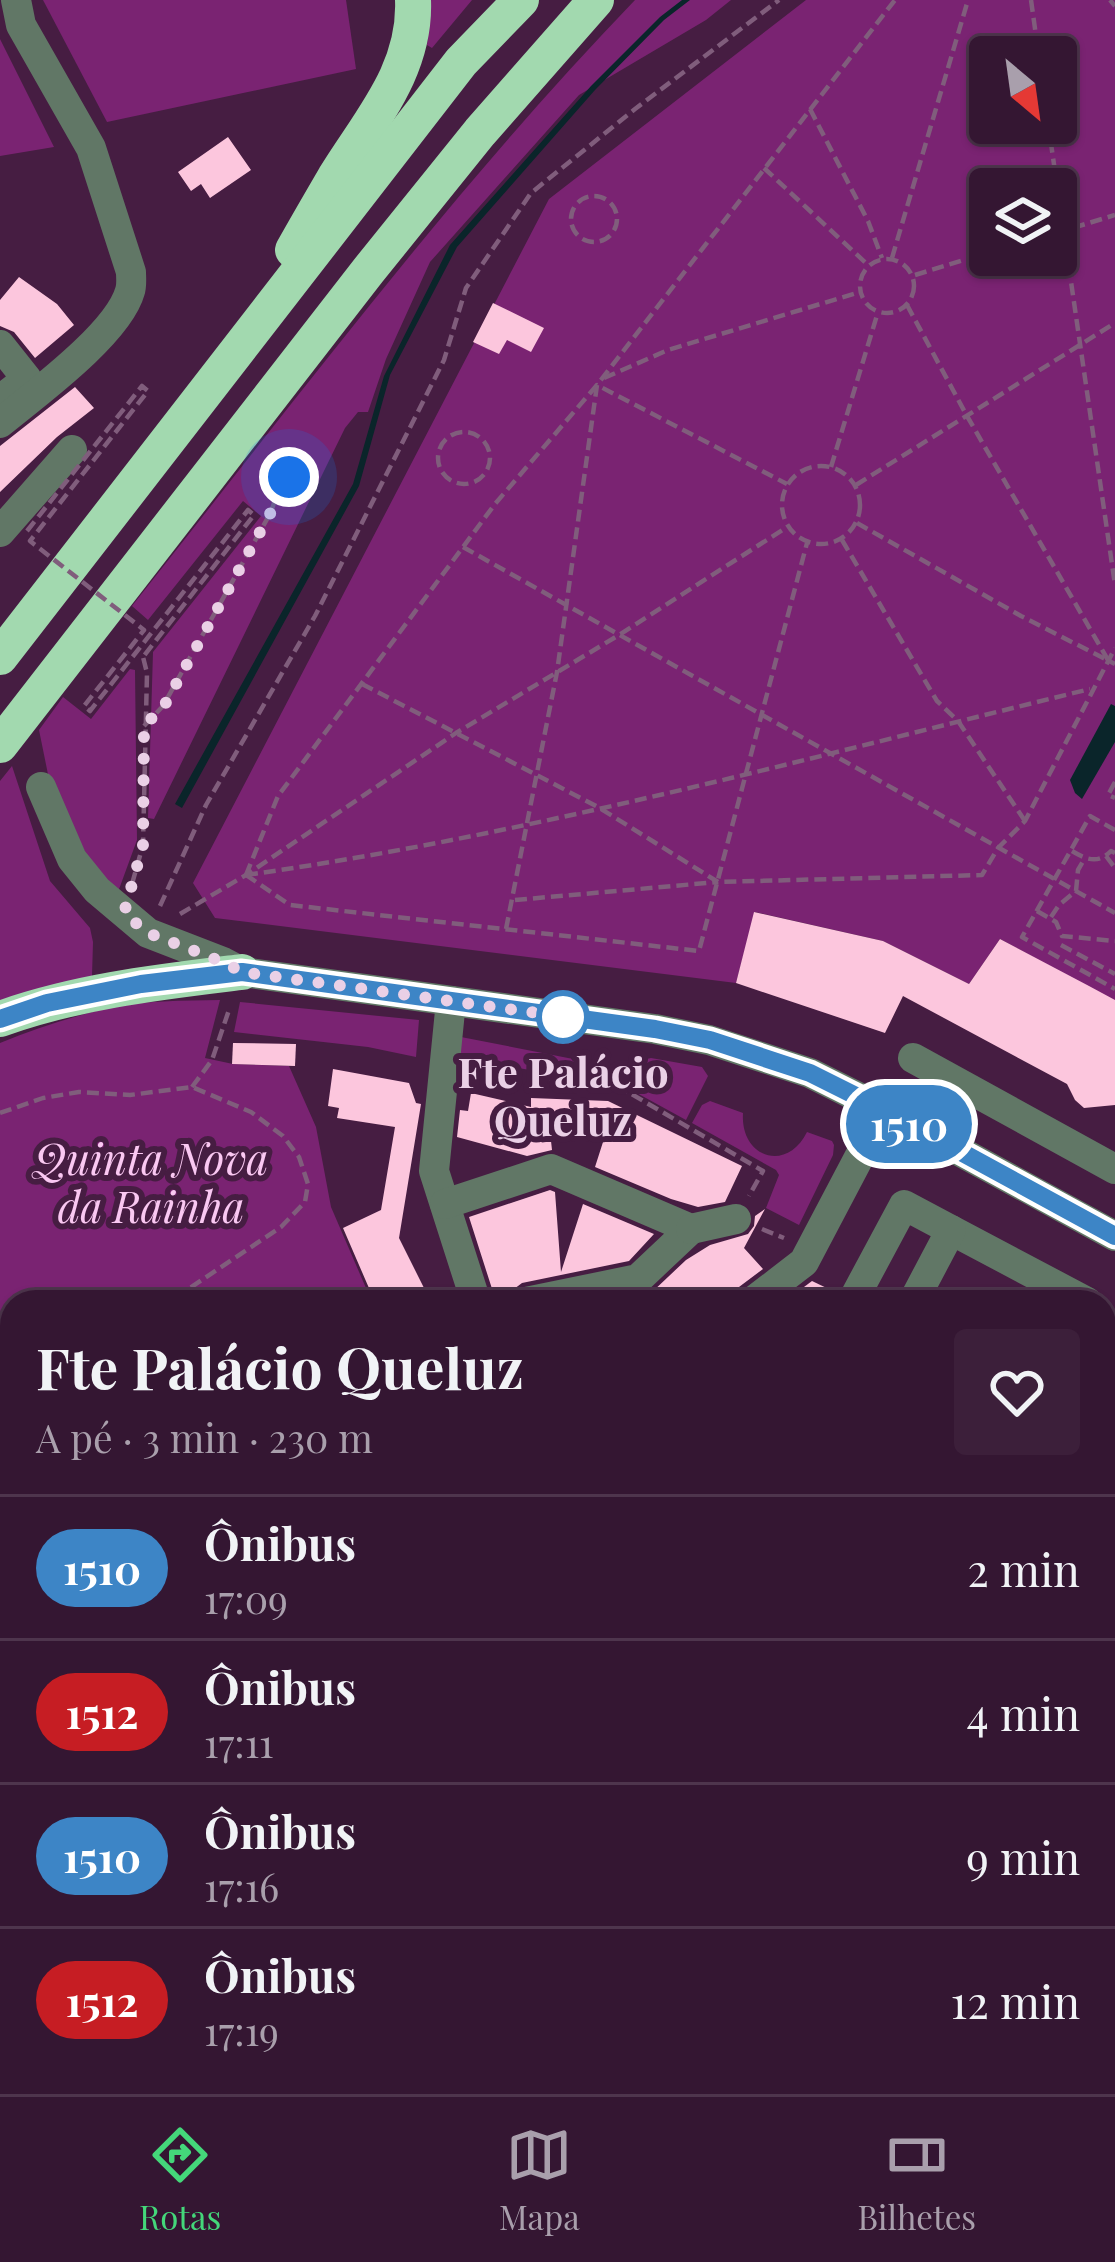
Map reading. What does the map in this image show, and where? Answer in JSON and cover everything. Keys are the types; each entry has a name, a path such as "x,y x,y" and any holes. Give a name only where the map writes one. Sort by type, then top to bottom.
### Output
{"highway":[{"path":"218,377 336,176 392,91 411,37 413,0"},
{"path":"0,657 461,62 521,0"},
{"path":"0,745 368,271 480,132 596,0"},
{"path":"0,1019 47,1003 141,984 242,972"}],"street":[{"path":"0,423 74,361 117,316 130,292 131,272 91,148 21,25 16,0"},
{"path":"0,345 27,379 0,400"},
{"path":"14,532 72,450"},
{"path":"41,787 72,860 97,890 136,923 242,972 710,1040 810,1073 1115,1236"},
{"path":"451,1001 434,1172 472,1290"},
{"path":"913,1058 1115,1168"},
{"path":"768,1290 804,1262 884,1110"},
{"path":"445,1204 551,1169 692,1229"},
{"path":"858,1290 904,1204 1064,1290"},
{"path":"584,1290 638,1279 692,1229 736,1219"},
{"path":"919,1290 951,1230"}],"path":[{"path":"136,923 315,616 444,360 466,288 531,193 779,0"},
{"path":"246,875 278,796 495,504 604,378 647,316 895,0"},
{"path":"892,258 968,0"},
{"path":"1031,0 1036,36"},
{"path":"810,109 882,258"},
{"path":"764,168 868,265"},
{"path":"599,196 612,203 617,218 612,233 597,242 582,238 571,218 577,203 599,196"},
{"path":"1077,227 1115,215"},
{"path":"892,258 904,264 915,286 907,305 893,313 878,312 860,292 861,278 868,265 892,258"},
{"path":"913,275 969,258"},
{"path":"1068,276 1115,585"},
{"path":"604,378 668,350 860,292"},
{"path":"907,305 1112,662"},
{"path":"831,467 878,312"},
{"path":"856,485 1115,323"},
{"path":"597,385 788,484"},
{"path":"506,929 557,672 597,385"},
{"path":"14,532 142,386 148,391 30,541 144,630 84,706 90,711 248,510 254,515 143,657 147,673 143,845 136,923"},
{"path":"460,433 477,436 489,452 487,470 467,484 450,480 438,461 442,443 460,433"},
{"path":"831,467 856,485 861,504 857,523 842,540 807,543 788,527 782,498 799,472 831,467"},
{"path":"144,726 164,706 271,512 280,485"},
{"path":"857,523 1112,662"},
{"path":"136,923 246,875 456,733 788,527"},
{"path":"842,540 937,701 958,721 1025,821"},
{"path":"246,875 290,905 699,952 807,543"},
{"path":"463,548 1115,913"},
{"path":"514,900 718,882 982,875 998,848 1025,821 1112,662 1115,648"},
{"path":"362,684 598,807 718,882"},
{"path":"246,875 338,862 527,823 1094,688"},
{"path":"1115,782 1108,795 1115,799"},
{"path":"1115,830 1090,816 1022,937 1115,989"},
{"path":"1071,850 1099,860 1115,853"},
{"path":"1106,856 1115,868"},
{"path":"1050,919 1059,904 1076,891 1085,858"},
{"path":"1036,911 1056,922 1062,936 1054,956"},
{"path":"1062,936 1115,940"},
{"path":"1060,945 1115,974"},
{"path":"191,1088 212,1060 242,972"},
{"path":"544,1077 628,1092 763,1171 736,1219 811,1249"},
{"path":"0,1113 79,1092 130,1095 191,1088 251,1112 283,1136 298,1157 308,1184 305,1202 281,1227 188,1290"}],"green space":[{"path":"43,0 346,0 356,69 107,122"},
{"path":"425,0 472,0 432,48 427,45"},
{"path":"635,0 731,0 706,20 579,95 430,262 386,359 368,412 358,412 345,428 154,819 148,818 153,652 261,516 243,501 148,620 132,606 439,221"},
{"path":"806,0 1115,0 1115,1001 1000,939 969,984 883,941 755,912 736,983 215,918 193,883 549,199"},
{"path":"0,39 54,147 0,156"},
{"path":"130,669 135,670 137,840 118,892 100,878 52,794 39,730 63,697 91,719"},
{"path":"12,766 50,881 90,928 92,976 0,1001 0,781"},
{"name":"Quinta Nova da Rainha","path":"220,1000 205,1058 289,1066 316,1127 331,1207 367,1290 0,1290 0,1043 108,1008"},
{"path":"240,1002 419,1020 416,1057 234,1032"},
{"path":"461,1037 614,1067 651,1058 702,1067 708,1076 686,1120 624,1086 459,1058"},
{"path":"710,1101 743,1113 749,1141 766,1155 788,1153 807,1132 832,1141 833,1155 799,1225 766,1208 779,1175 776,1170 692,1123 702,1105"}],"shaded area":[{"path":"682,0 690,0 595,90 457,247 390,375 359,486 182,808 175,804 353,484 384,376 450,245 591,86"},
{"path":"1111,704 1115,706 1115,742 1082,799 1070,780"}],"building":[{"path":"228,137 251,170 210,198 201,184 191,191 178,172"},
{"path":"19,277 57,304 74,325 35,358 14,332 0,326 0,300"},
{"path":"493,303 544,328 531,352 507,340 499,354 473,342"},
{"path":"75,387 94,408 0,492 0,446"},
{"path":"754,912 883,941 969,984 1000,939 1089,986 1115,1000 1115,1105 1084,1108 1067,1084 903,996 885,1033 736,983"},
{"path":"233,1043 296,1044 295,1066 232,1064"},
{"path":"333,1069 409,1083 416,1103 421,1104 399,1238 425,1290 370,1290 343,1228 381,1210 395,1127 337,1118 339,1108 328,1106"},
{"path":"471,1093 531,1107 531,1098 608,1101 742,1166 725,1202 698,1207 595,1167 603,1142 550,1132 552,1150 527,1156 457,1137 460,1110 468,1111"},
{"path":"555,1192 561,1272 583,1204 654,1234 629,1261 522,1283 513,1290 492,1290 469,1217"},
{"path":"765,1209 744,1248 763,1269 738,1290 654,1290 710,1245 748,1234 755,1216"},
{"path":"812,1281 831,1290 800,1290"}],"bus line":[{"name":"1510","path":"0,1019 47,1003 141,984 242,972 655,1029 710,1040 810,1073 1115,1236"}],"place":[{"name":"Fte Palácio Queluz","path":"563,1017"}],"route":[{"path":"289,477 280,485 271,512 164,706 144,726 143,845 124,913 148,933 242,972 573,1018 563,1017"}]}
